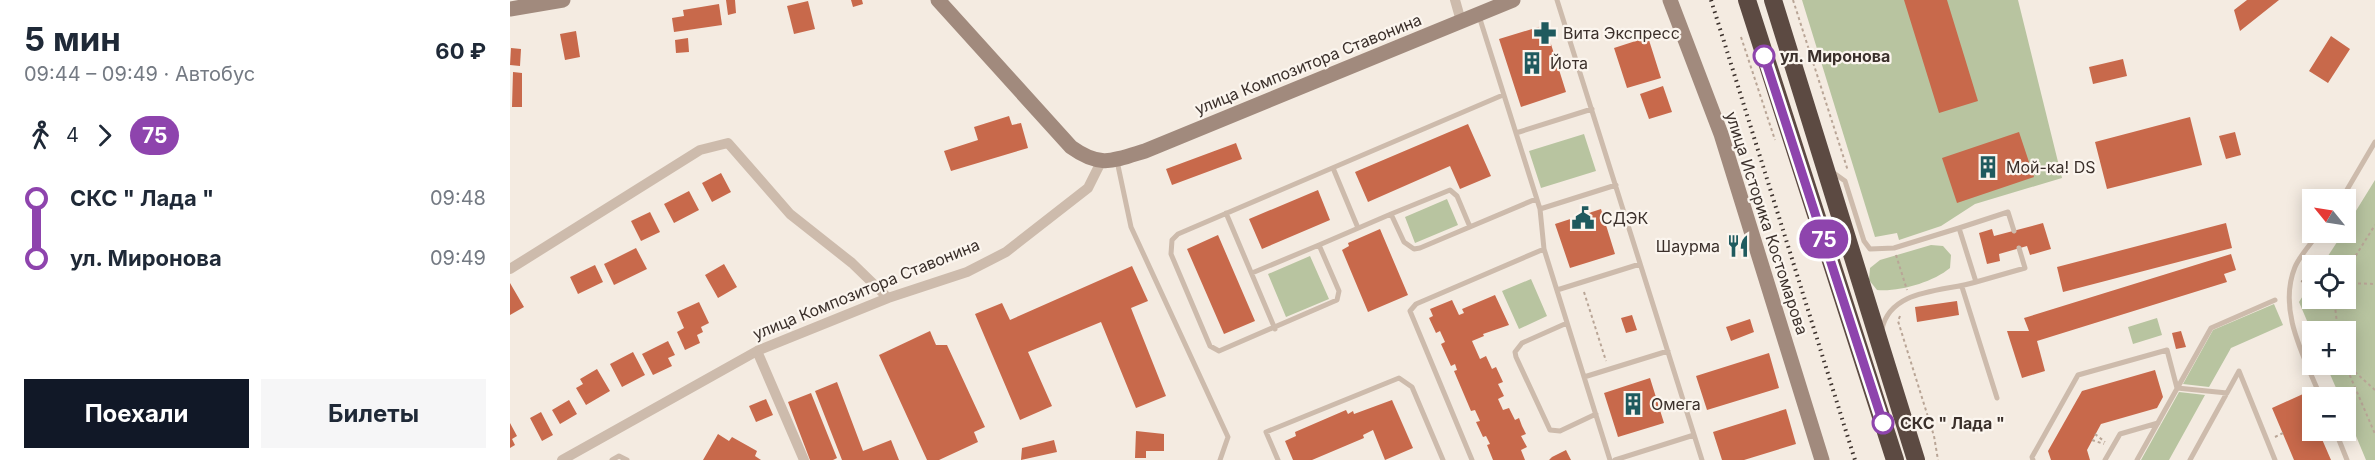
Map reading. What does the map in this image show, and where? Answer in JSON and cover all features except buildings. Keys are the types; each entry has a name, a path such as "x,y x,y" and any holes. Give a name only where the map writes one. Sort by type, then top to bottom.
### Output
{"highway":[{"path":"1747,0 1895,460"},
{"path":"1773,0 1916,460"}],"street":[{"path":"510,9 563,0"},
{"path":"938,0 1071,147 1083,155 1109,161"},
{"path":"1455,0 1461,21"},
{"name":"улица Композитора Ставонина","path":"562,460 757,351 888,298 967,272 1006,252 1088,188 1109,161 1145,151 1513,0"},
{"name":"улица Историка Костомарова","path":"1670,0 1721,134 1822,460"},
{"path":"510,268 700,150 728,143 790,214 852,263 888,298"},
{"path":"757,351 804,460"}],"lane":[{"path":"1557,0 1702,460"},
{"path":"1478,14 1540,209 1544,249 1610,460"},
{"path":"1319,245 1339,291 1337,300 1225,350 1214,350 1171,254 1170,246 1178,234 1503,95"},
{"path":"1516,134 1592,109"},
{"path":"2347,189 2375,142"},
{"path":"1109,161 1131,227 1228,437 1220,460"},
{"path":"1826,167 1845,181 1864,241 1870,249 1894,248 2008,212 2014,231"},
{"path":"1333,168 1358,228"},
{"path":"1540,209 1616,185"},
{"path":"1252,273 1450,190 1457,196 1470,227"},
{"path":"1392,214 1404,243 1413,249 1536,198"},
{"path":"1226,213 1275,329"},
{"path":"1959,228 1976,282"},
{"path":"2311,243 2295,266 2288,296 2295,335 2316,387"},
{"path":"1880,339 1884,321 1892,309 1909,297 1962,287 2025,268 2019,248"},
{"path":"1472,460 1410,311 1416,304 1544,249"},
{"path":"1557,290 1640,264"},
{"path":"1962,287 1997,399"},
{"path":"2137,460 2211,328 2275,300"},
{"path":"1567,323 1522,343 1517,347 1516,357 1550,430 1560,430 1596,414"},
{"path":"2033,460 2032,457 2078,375 2167,350 2177,388"},
{"path":"1584,377 1668,351"},
{"path":"2190,460 2239,371 2275,460"},
{"path":"1278,460 1266,432 1399,378 1408,381 1412,387 1443,460"},
{"path":"2177,388 2227,393"},
{"path":"2105,460 2120,434 2158,423"},
{"path":"1615,460 1694,435"},
{"path":"2339,441 2347,460"},
{"path":"612,460 619,456 627,460"}],"path":[{"path":"1793,0 1850,175"},
{"path":"2356,255 2375,225"},
{"path":"1894,248 1911,308 1904,310 1898,321 1934,436 1938,460"},
{"path":"2292,278 2302,281"},
{"path":"1581,282 1608,370"},
{"path":"2356,283 2375,284"},
{"path":"2356,373 2375,390"},
{"path":"2351,375 2375,434"},
{"path":"2095,434 2112,447"},
{"path":"2092,440 2112,447"}],"green space":[{"path":"1802,0 2018,0 2062,178 1975,204 1941,226 1899,240 1897,233 1875,237"},
{"path":"1584,134 1596,171 1541,188 1529,151"},
{"path":"2375,180 2375,460 2366,460 2356,436 2356,387 2336,387 2330,375 2356,375 2356,321 2307,321 2299,302 2302,297 2302,309 2356,309 2356,255 2329,255 2336,243 2356,243 2356,211"},
{"path":"1447,199 1458,225 1415,243 1405,217"},
{"path":"1931,245 1943,246 1951,255 1950,268 1943,273 1906,288 1886,290 1877,290 1869,280 1870,268 1880,260"},
{"path":"1310,256 1329,299 1286,317 1268,274"},
{"path":"1531,279 1547,316 1519,329 1502,291"},
{"path":"2274,304 2283,325 2231,348 2209,387 2183,384 2213,330"},
{"path":"2157,318 2162,335 2133,344 2128,327"},
{"path":"2179,392 2205,395 2169,460 2141,460"}],"railway":[{"path":"1711,0 1855,460"}],"bus line":[{"name":"75","path":"1764,56 1883,423"}],"place":[{"name":"Вита Экспресс","path":"1545,33"},
{"name":"ул. Миронова","path":"1764,56"},
{"name":"Йота","path":"1532,63"},
{"name":"Мой-ка! DS","path":"1988,167"},
{"name":"СДЭК","path":"1583,218"},
{"name":"Шаурма","path":"1738,246"},
{"name":"Омега","path":"1633,404"},
{"name":"СКС \" Лада \"","path":"1883,423"}]}
